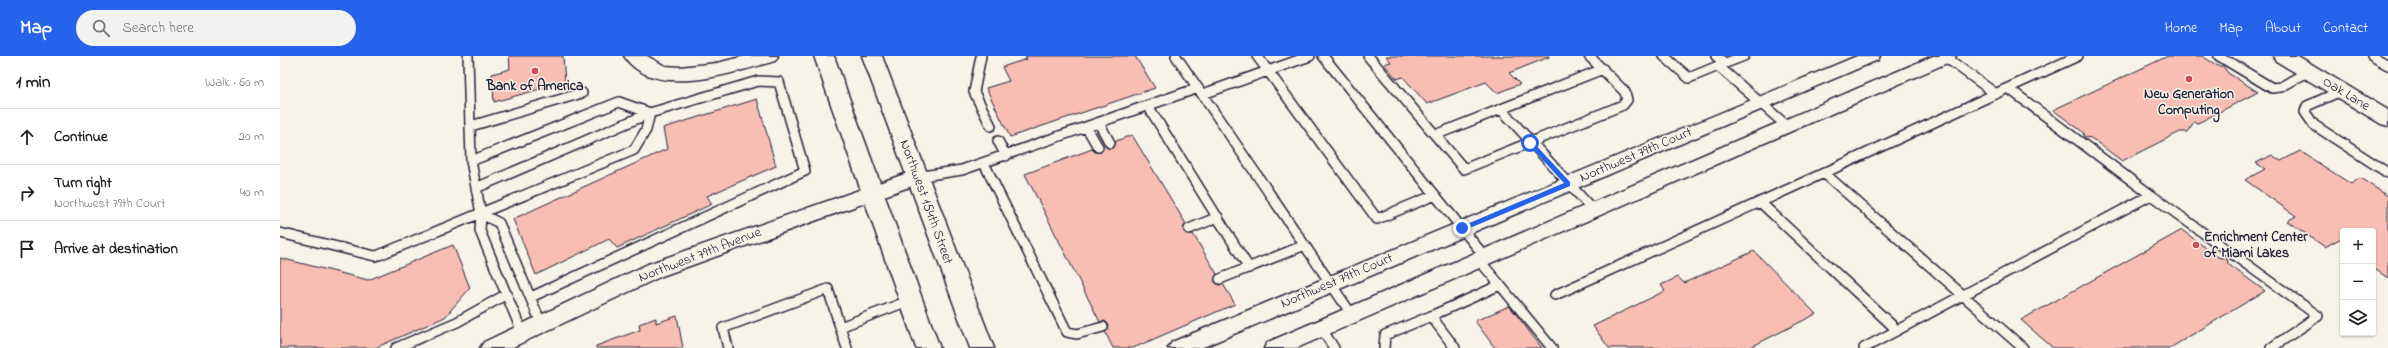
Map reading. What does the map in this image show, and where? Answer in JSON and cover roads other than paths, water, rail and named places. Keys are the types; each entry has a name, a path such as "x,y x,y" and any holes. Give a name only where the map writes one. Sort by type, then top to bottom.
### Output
{"main road":[{"path":"634,56 658,72 691,74 768,56"},
{"path":"824,56 928,348"},
{"name":"Northwest 154th Street","path":"872,56 916,177 982,348"},
{"name":"Oak Lane","path":"2283,56 2388,119"}],"street":[{"name":"Northwest 79th Court","path":"1179,348 1872,56"},
{"path":"1275,348 1946,56"},
{"name":"Northwest 79th Avenue","path":"491,348 522,332 656,270 872,191 916,177"}],"lane":[{"path":"468,56 471,161 480,214 480,231 522,332"},
{"path":"981,56 974,92 991,126"},
{"path":"1176,56 1352,315"},
{"path":"1257,56 1377,220 1435,195"},
{"path":"916,177 962,170 1148,106 1268,71 1310,56"},
{"path":"1323,56 1462,228 1500,285 1552,348"},
{"path":"1368,56 1464,169 1623,105 1627,100 1625,92 1589,56"},
{"path":"1664,56 1689,78 1744,56"},
{"path":"1716,56 1721,65 1786,126"},
{"path":"1946,56 1996,94"},
{"path":"1554,295 2078,56"},
{"path":"2219,56 2272,88 2280,88 2309,71"},
{"path":"2372,56 2388,65"},
{"path":"1435,135 1603,69"},
{"path":"476,188 650,113 758,81 779,82 805,172 531,297"},
{"path":"2008,88 2151,195 2318,316 2271,348"},
{"path":"2341,91 2307,106 2304,112 2314,125 2388,173"},
{"path":"471,126 582,93"},
{"path":"471,161 608,105 619,102 650,113"},
{"path":"1148,106 1249,268"},
{"path":"1501,109 1530,143 1593,210"},
{"path":"280,233 375,256 634,150 646,130 650,113"},
{"path":"1099,123 1110,143"},
{"path":"1087,128 1098,147"},
{"path":"998,141 1006,156"},
{"path":"984,163 1067,332 1077,334 1103,327"},
{"path":"1824,173 2023,348"},
{"path":"1864,348 2151,195"},
{"path":"1760,202 1897,330"},
{"path":"480,214 499,223 541,324"},
{"path":"1189,228 1218,217"},
{"path":"1220,279 1305,245"},
{"path":"1384,348 1385,335 1500,285"},
{"path":"728,348 723,328 828,289 847,348"},
{"path":"396,348 457,322 507,294"},
{"path":"840,327 911,300"},
{"path":"1431,316 1455,348"},
{"path":"1321,328 1334,348"}],"place":[{"name":"Bank of America","path":"535,71"},
{"name":"New Generation Computing","path":"2189,79"},
{"name":"Enrichment Center of Miami Lakes","path":"2196,245"}]}
